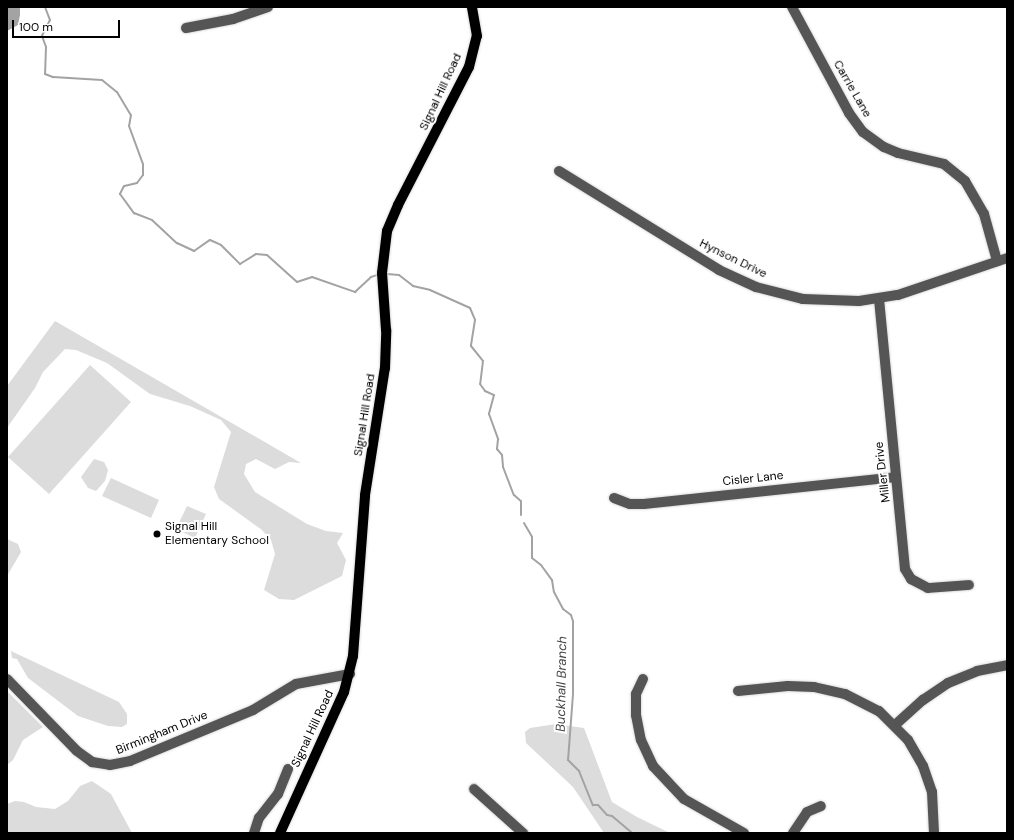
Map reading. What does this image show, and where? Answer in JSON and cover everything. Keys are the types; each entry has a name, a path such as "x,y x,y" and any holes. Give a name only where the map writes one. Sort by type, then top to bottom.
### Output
{"main road":[{"name":"Signal Hill Road","path":"280,833 344,692 350,674 355,642 366,495 385,368 386,330 382,273 384,244 392,217 469,67 476,36 472,7"}],"street":[{"path":"186,28 233,19 268,7"},
{"name":"Carrie Lane","path":"792,7 849,114 863,132 884,147 898,153 944,164 965,181 984,214 997,261"},
{"name":"Hynson Drive","path":"559,171 704,262 756,287 786,296 823,302 879,299 915,290 1007,258"},
{"name":"Miller Drive","path":"879,299 896,477 908,575 916,584 928,588 970,585"},
{"name":"Cisler Lane","path":"614,498 630,504 644,504 896,477"},
{"path":"895,725 923,700 948,683 977,671 1007,665"},
{"name":"Birmingham Drive","path":"7,679 77,751 92,762 106,765 130,761 252,710 296,684 350,674"},
{"path":"643,679 636,694 636,715 641,740 653,766 684,799 744,833"},
{"path":"738,691 788,686 830,689 868,704 895,725 916,752 929,780 934,807 934,833"},
{"path":"257,832 259,818 278,794 288,769"},
{"path":"474,789 523,833"},
{"path":"793,833 802,817 821,806"}],"shaded area":[{"path":"7,7 20,7 20,15 18,25 7,31"},
{"path":"55,321 301,463 289,462 275,469 256,459 246,464 244,474 255,492 307,524 326,531 343,533 337,543 346,560 342,576 294,600 279,599 264,590 275,554 271,540 262,530 219,499 214,487 231,432 221,420 190,406 150,394 107,363 76,350 65,349 43,372 35,388 7,428 7,386"},
{"path":"90,365 131,402 49,494 8,457"},
{"path":"94,459 104,462 108,470 105,481 96,491 88,488 81,477"},
{"path":"111,478 159,500 151,518 102,496"},
{"path":"187,506 206,514 195,538 176,529"},
{"path":"7,539 18,544 21,552 7,576"},
{"path":"11,651 119,702 127,714 127,724 122,727 108,726 78,716 28,678 17,659 12,658"},
{"path":"7,691 43,727 23,740 13,760 7,765"},
{"path":"556,724 584,728 612,802 637,817 670,833 604,833 573,787 526,743 525,732 530,728"},
{"path":"92,781 111,794 132,833 7,833 7,804 15,801 24,802 36,807 55,809 68,801 80,786"}],"waterway":[{"name":"Buckhall Branch","path":"45,7 50,20 42,36 46,47 45,74 53,77 102,80 117,92 131,115 129,126 143,164 143,175 137,183 124,186 120,194 134,213 152,220 177,243 194,251 210,240 221,245 240,264 256,254 267,255 297,282 312,277 355,292 371,277 377,275"},
{"name":"Buckhall Branch","path":"387,274 399,275 413,286 430,290 470,308 475,320 471,346 483,361 480,384 485,391 494,395 489,414 498,439 497,449 502,455 503,467 514,495 521,501 521,515"},
{"name":"Buckhall Branch","path":"524,523 532,537 532,558 541,565 552,580 554,592 563,609 571,615 573,621 573,694 568,760 579,771 593,805 598,805 607,815 612,816 632,833"}],"place":[{"name":"Signal Hill Elementary School","path":"157,534"}]}
